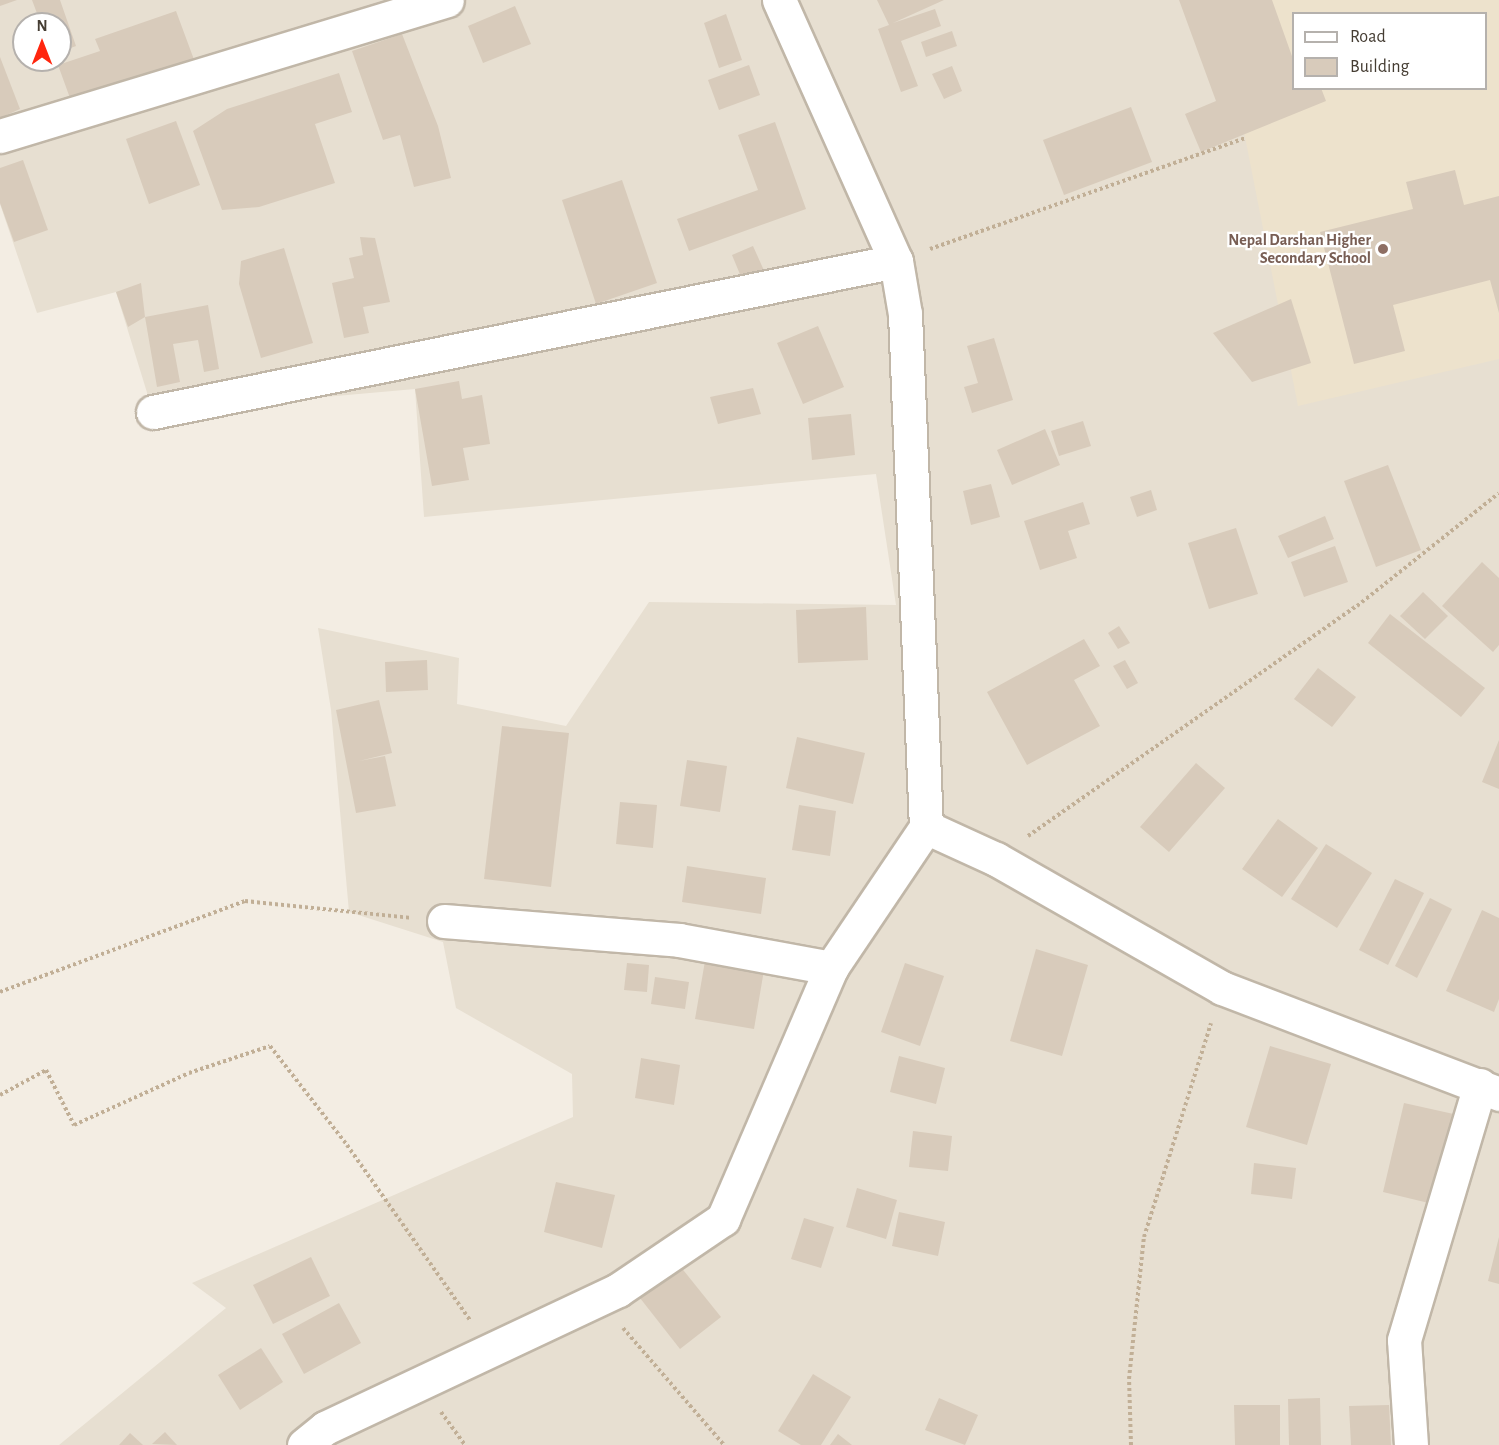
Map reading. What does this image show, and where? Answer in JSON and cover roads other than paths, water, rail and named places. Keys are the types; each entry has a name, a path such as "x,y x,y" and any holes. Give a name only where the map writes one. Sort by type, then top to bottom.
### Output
{"street":[{"path":"0,136 447,0"},
{"path":"304,1445 325,1428 601,1298 723,1219 831,968 926,827 905,314 896,261 779,0"},
{"path":"153,412 896,261"},
{"path":"926,827 996,859 1222,988 1490,1090 1404,1340 1411,1445"},
{"path":"444,921 679,940 831,968"}],"place":[{"name":"Nepal Darshan Higher Secondary School","path":"1383,249"}]}
